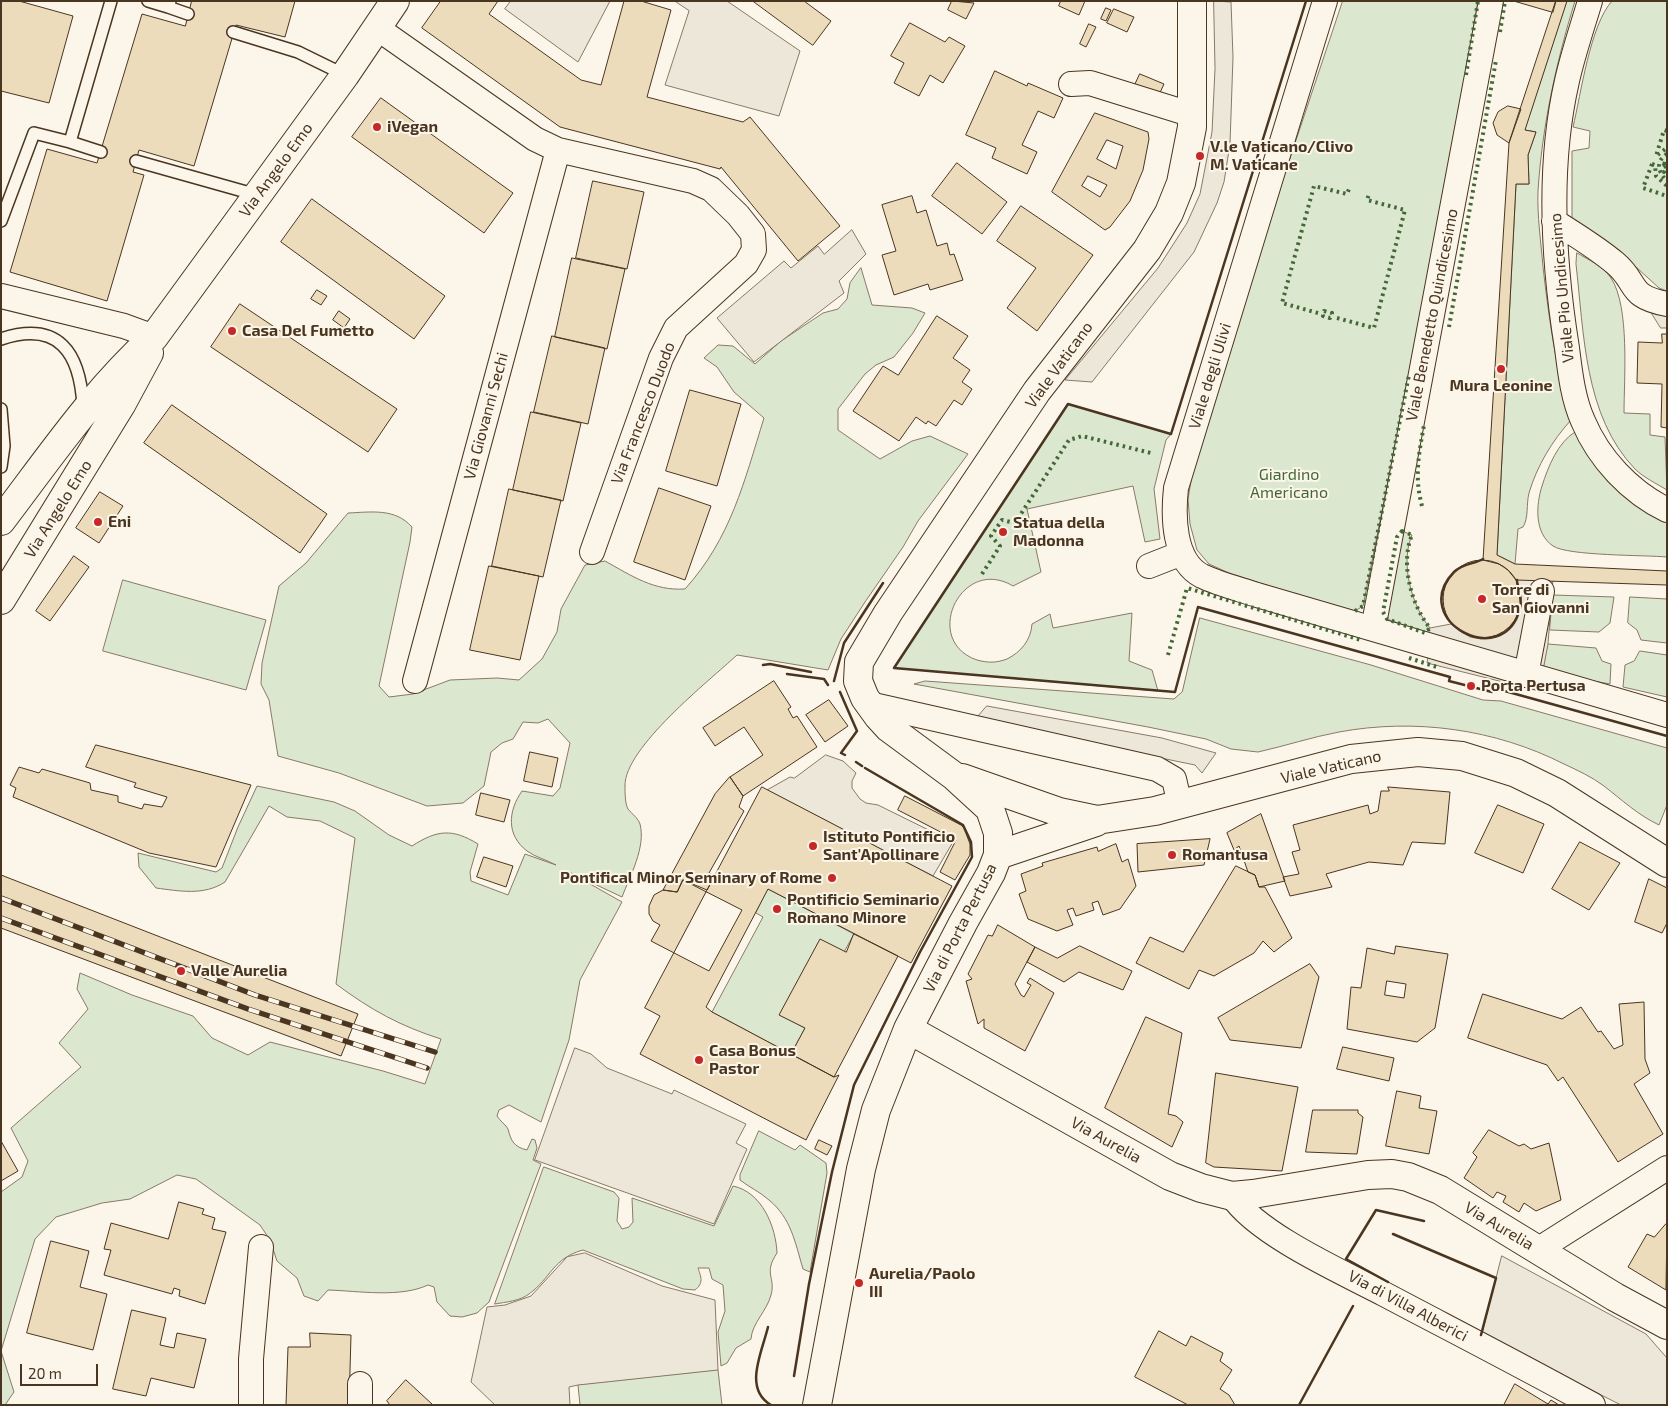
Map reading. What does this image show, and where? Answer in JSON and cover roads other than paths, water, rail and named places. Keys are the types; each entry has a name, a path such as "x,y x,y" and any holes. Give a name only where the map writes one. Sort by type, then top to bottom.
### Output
{"street":[{"name":"Via Angelo Emo","path":"1,521 84,413 119,372 154,337 345,75 395,1"},
{"name":"Viale Vaticano","path":"996,824 990,809 954,776 889,728 869,704 857,675 859,662 865,648 1037,392 1147,250 1172,206 1181,183 1193,115 1192,1"},
{"name":"Viale degli Ulivi","path":"1325,1 1176,488 1174,508 1176,532 1182,553 1190,566 1201,575 1257,595 1372,629"},
{"name":"Viale Benedetto Quindicesimo","path":"1372,629 1491,1"},
{"name":"Viale Pio Undicesimo","path":"1590,1 1566,81 1555,171 1554,221 1564,334 1572,385 1583,421 1606,462 1649,502 1667,510"},
{"name":"Via Francesco Duodo","path":"377,28 535,139 558,150 693,181 711,189 738,215 753,234 755,240 754,250 746,264 676,328 661,358 592,552"},
{"path":"1071,84 1090,83 1193,115"},
{"name":"Via Giovanni Sechi","path":"415,681 558,150"},
{"path":"1554,221 1616,264 1638,294 1667,304"},
{"path":"1,296 124,326 154,337"},
{"name":"Via Angelo Emo","path":"1,600 121,405 148,354 154,337"},
{"path":"1149,566 1182,553"},
{"path":"1526,675 1542,590"},
{"path":"1372,629 1667,715"},
{"path":"869,704 1157,769 1174,779 1180,805"},
{"name":"Viale Vaticano","path":"998,856 1104,820 1180,805 1350,759 1401,752 1447,754 1488,763 1546,787 1580,806 1667,863"},
{"name":"Viale Vaticano","path":"954,776 1076,817 1104,820"},
{"name":"Via di Porta Pertusa","path":"908,1029 962,923 989,878 998,856 996,824"},
{"path":"819,1404 867,1144 882,1092 908,1029"},
{"name":"Via Aurelia","path":"908,1029 1170,1176 1200,1188 1232,1196 1368,1175 1400,1176 1440,1190 1615,1297 1667,1325"},
{"path":"1539,1249 1667,1168"},
{"name":"Via di Villa Alberici","path":"1232,1196 1250,1218 1278,1236 1593,1405"},
{"path":"251,1405 251,1359 261,1247"}],"lane":[{"path":"70,142 111,1"},
{"path":"148,1 169,4 188,14"},
{"path":"233,32 298,52 345,75"},
{"path":"1,222 34,133 101,152"},
{"path":"136,161 258,196"},
{"path":"1,339 26,333 42,334 64,346 73,358 81,376 84,413"},
{"path":"1,409 4,446 1,467"}],"railway":[{"path":"1,898 255,995 435,1052"},
{"path":"1,918 248,1009 427,1068"}],"place":[{"name":"iVegan","path":"377,127"},
{"name":"V.le Vaticano/Clivo M. Vaticane","path":"1200,156"},
{"name":"Casa Del Fumetto","path":"232,331"},
{"name":"Mura Leonine","path":"1501,369"},
{"name":"Eni","path":"98,522"},
{"name":"Statua della Madonna","path":"1003,532"},
{"name":"Torre di San Giovanni","path":"1482,599"},
{"name":"Porta Pertusa","path":"1471,686"},
{"name":"Istituto Pontificio Sant'Apollinare","path":"813,846"},
{"name":"Romantusa","path":"1172,855"},
{"name":"Pontifical Minor Seminary of Rome","path":"832,878"},
{"name":"Pontificio Seminario Romano Minore","path":"777,909"},
{"name":"Valle Aurelia","path":"181,971"},
{"name":"Casa Bonus Pastor","path":"699,1060"},
{"name":"Aurelia/Paolo III","path":"859,1283"}],"park label":[{"name":"Giardino Americano","path":"1289,484"}]}
